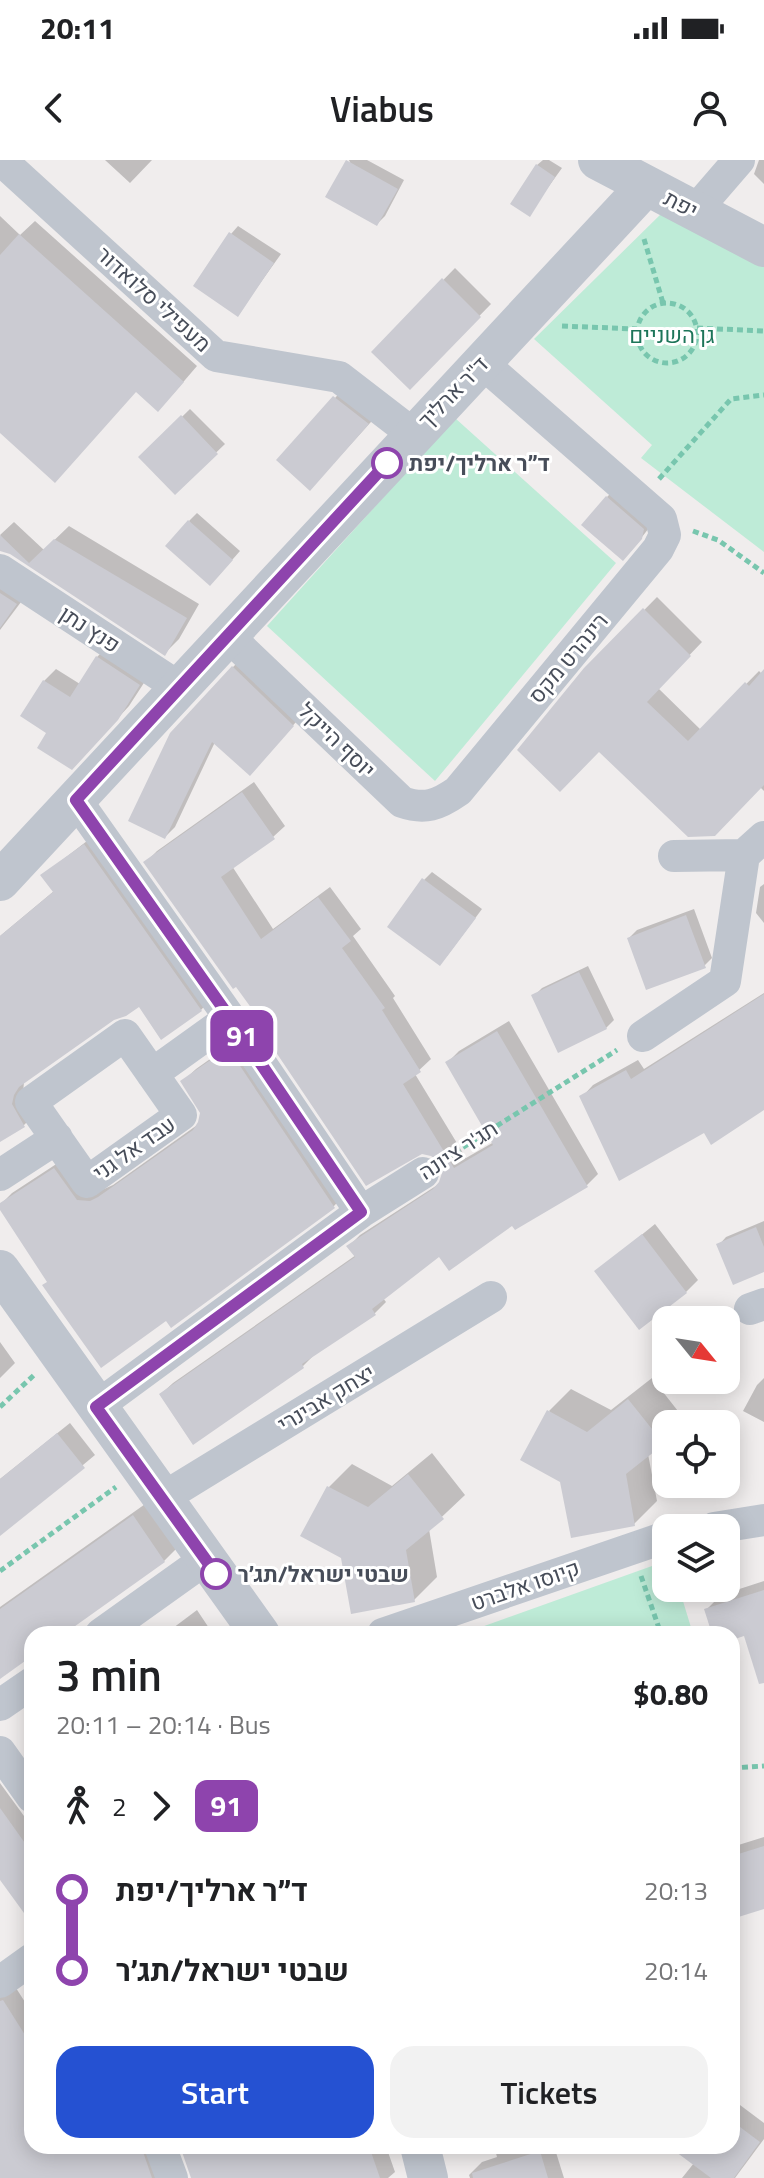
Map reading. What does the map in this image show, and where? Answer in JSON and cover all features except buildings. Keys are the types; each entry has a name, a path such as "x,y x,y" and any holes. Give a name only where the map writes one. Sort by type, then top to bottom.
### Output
{"street":[{"name":"מעפילי סלואדור","path":"1,160 216,356 339,377 413,434"},
{"name":"יפת","path":"598,160 639,193 695,211 764,247"},
{"path":"695,211 739,160"},
{"name":"ד\"ר ארליך","path":"0,881 639,193"},
{"path":"481,362 650,510"},
{"name":"רינהרט מקס","path":"458,791 658,549 665,535 650,510"},
{"name":"פנץ נתן","path":"0,570 180,688"},
{"name":"יוסף הייקל","path":"228,636 402,802 419,808 439,805 458,791"},
{"path":"76,800 230,1018 361,1212"},
{"path":"643,1036 725,981 754,846 674,856"},
{"path":"152,1074 230,1018"},
{"name":"עבד אל גני","path":"125,1035 181,1115 87,1182 57,1138 31,1102 125,1035"},
{"path":"0,1175 57,1138"},
{"name":"תג'ר ציונה","path":"96,1407 361,1212 423,1173"},
{"path":"0,1270 254,1626"},
{"name":"יצחק אבינרי","path":"151,1484 491,1297"},
{"path":"740,1524 764,1520"},
{"name":"קיוסו אלברט","path":"406,1626 652,1542"},
{"path":"112,1626 206,1559"},
{"path":"0,1705 24,1688"},
{"path":"0,1752 24,1786"},
{"path":"0,1982 24,1965"},
{"path":"163,2154 172,2178"},
{"path":"422,2154 428,2178"}],"path":[{"path":"639,193 663,303"},
{"path":"663,303 672,303 689,312 697,328 698,339 694,348 678,362 667,364 657,362 641,349 637,329 646,312 663,303"},
{"path":"517,324 637,329"},
{"path":"697,328 764,331"},
{"path":"764,395 731,399 650,510 718,540 764,573"},
{"name":"תג'ר ציונה","path":"423,1173 607,1055 643,1036"},
{"path":"0,1407 58,1352"},
{"path":"0,1571 151,1484"},
{"path":"632,1548 658,1626"},
{"path":"740,1768 764,1766"}],"green space":[{"name":"גן השניים","path":"664,211 764,266 764,552 641,458 652,445 534,339"},
{"path":"455,418 616,563 435,781 267,626"},
{"path":"652,1566 652,1602 683,1602 691,1626 484,1626"}],"bus line":[{"name":"91","path":"216,1574 96,1407 361,1212 230,1018 76,800 387,463"}],"place":[{"name":"ד״ר ארליך/יפת","path":"387,463"},
{"name":"שבטי ישראל/תג׳ר","path":"216,1574"}]}
